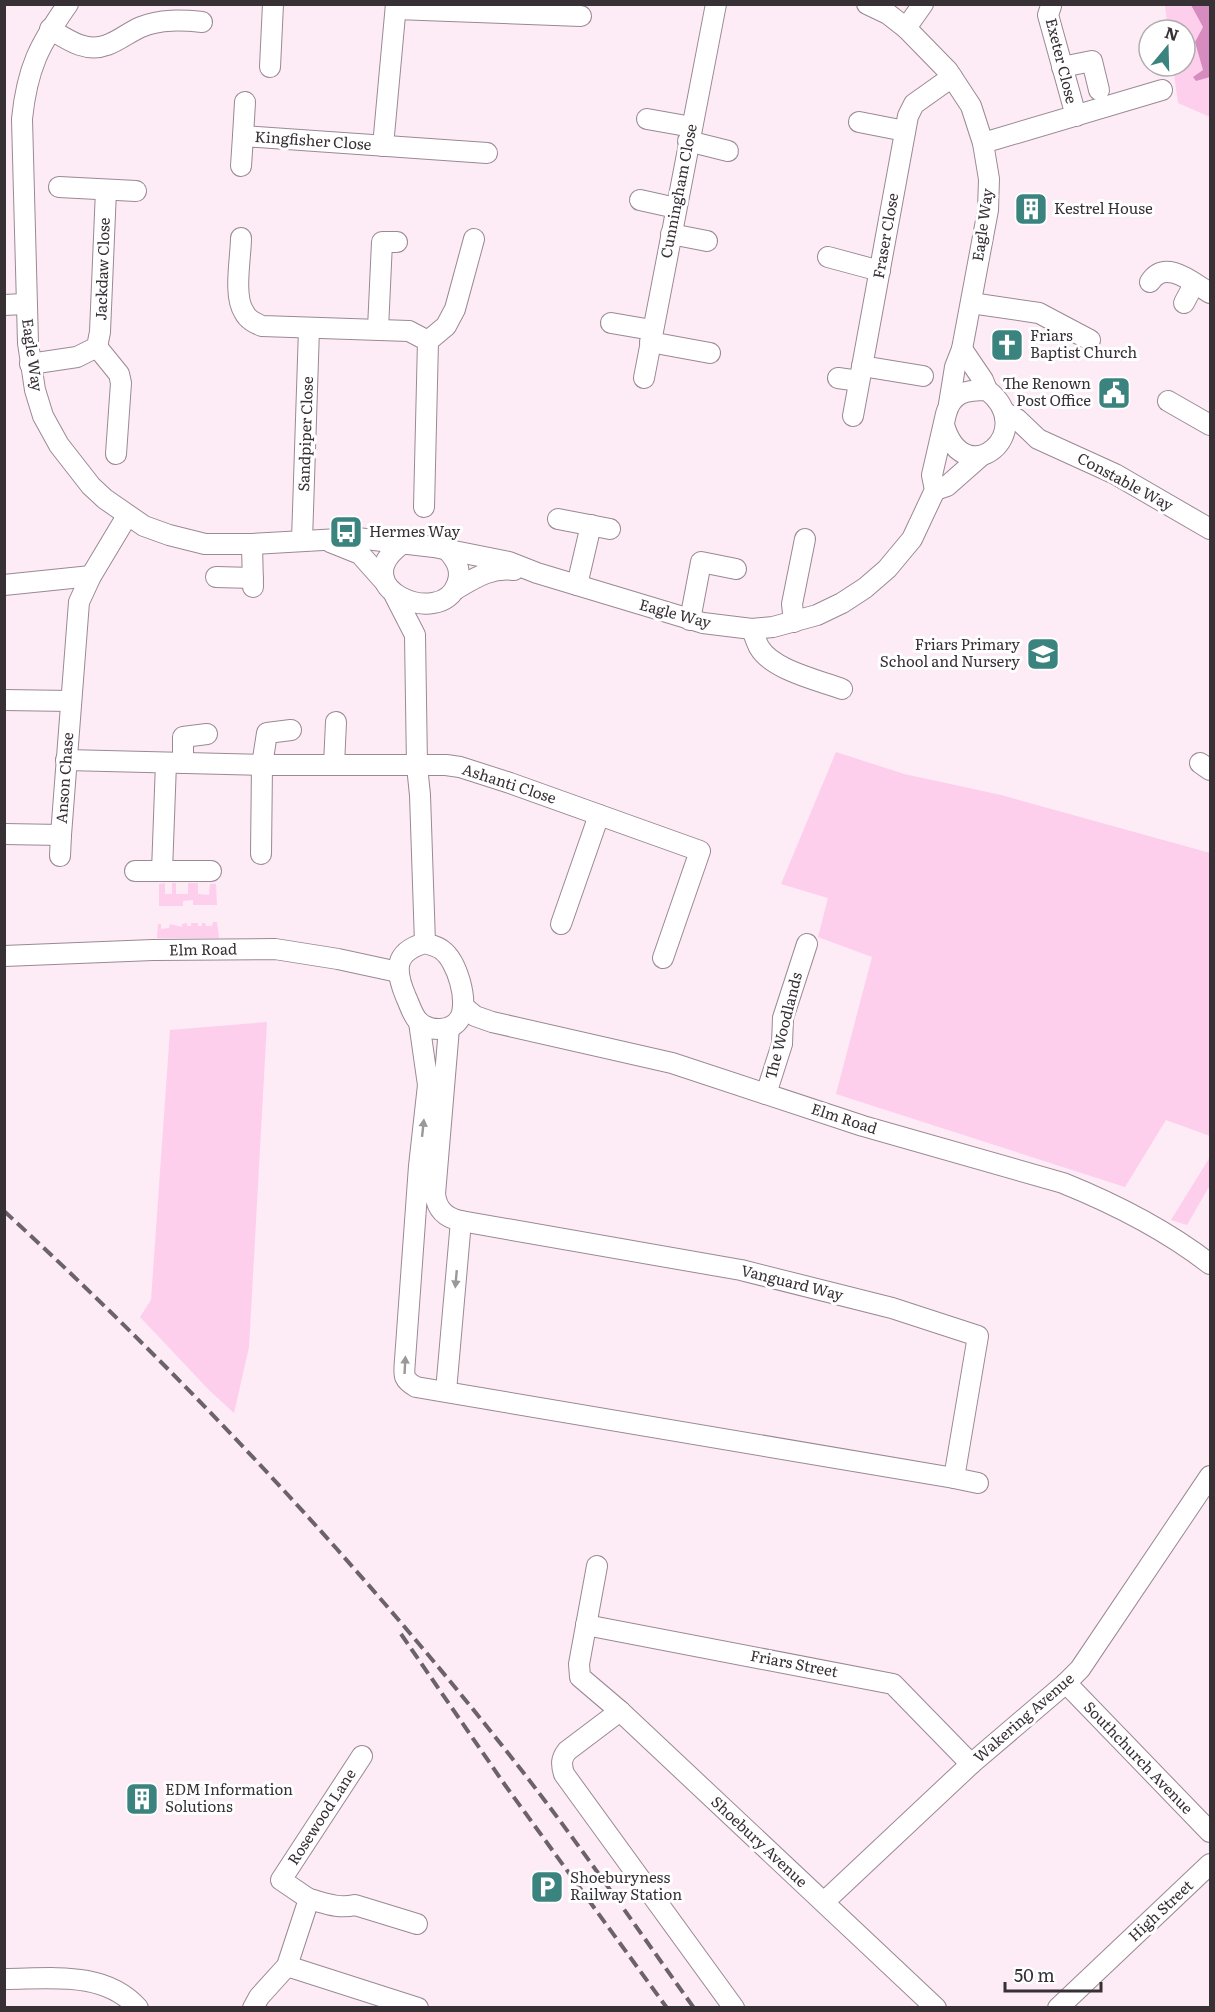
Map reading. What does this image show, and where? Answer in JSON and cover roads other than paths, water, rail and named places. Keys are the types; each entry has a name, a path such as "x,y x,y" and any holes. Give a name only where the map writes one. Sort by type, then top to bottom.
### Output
{"street":[{"name":"Eagle Way","path":"68,4 39,48 30,71 22,119 25,304 30,364 43,416 59,445 91,486 127,516 144,526 189,541 205,544 252,544 357,538 402,544"},
{"path":"270,67 273,4"},
{"name":"Cunningham Close","path":"644,378 716,4"},
{"name":"Eagle Way","path":"867,4 888,14 906,28 952,77 970,106 983,143 989,179 988,210 962,349 955,367 949,404"},
{"path":"906,28 923,4"},
{"name":"Exeter Close","path":"1051,6 1048,15 1076,116"},
{"name":"Kingfisher Close","path":"383,146 396,7 581,16"},
{"path":"50,29 80,46 99,47 152,23 177,20 202,22"},
{"path":"1062,67 1092,60 1099,90"},
{"name":"Fraser Close","path":"853,416 908,116 914,104 952,77"},
{"name":"Exeter Close","path":"983,143 1162,90"},
{"name":"Kingfisher Close","path":"241,166 246,102"},
{"path":"647,118 728,151"},
{"path":"859,122 904,131"},
{"name":"Kingfisher Close","path":"243,136 488,153"},
{"path":"59,187 136,191"},
{"name":"Jackdaw Close","path":"97,347 100,332 106,190"},
{"path":"640,200 676,208"},
{"path":"671,234 707,241"},
{"path":"242,238 238,299 243,312 251,321 262,326 309,329 409,331 428,341"},
{"path":"428,341 446,327 455,309 474,239"},
{"path":"378,329 382,242 397,242"},
{"path":"828,258 880,271"},
{"path":"1150,282 1159,272 1170,271 1202,289 1184,303"},
{"path":"970,303 1039,313 1090,340"},
{"path":"4,304 25,304"},
{"path":"612,323 710,353"},
{"name":"Sandpiper Close","path":"302,540 309,329"},
{"path":"424,507 428,341"},
{"path":"30,364 77,357 97,347 119,374 121,383 116,454"},
{"path":"962,349 987,390 1000,403 1004,412 1004,434 998,445 989,453 981,456 962,454 947,438 944,425 949,404 956,396 965,392 987,390"},
{"path":"838,378 861,373 923,376"},
{"path":"1168,401 1210,425"},
{"name":"Constable Way","path":"1004,412 1017,419 1038,439 1109,471 1210,526"},
{"name":"Eagle Way","path":"448,551 502,560 690,620 752,629 794,622 818,615 865,588 887,569 912,539 936,490 932,476 944,425"},
{"path":"998,445 1038,439"},
{"path":"936,490 947,486 981,456"},
{"name":"Anson Chase","path":"4,834 61,835 79,602 91,576 127,516"},
{"path":"558,519 601,527 577,585"},
{"path":"794,622 792,604 805,539"},
{"name":"Eagle Way","path":"324,540 360,554 390,588"},
{"path":"216,578 253,583 252,544"},
{"path":"415,635 440,602 456,589 459,569 455,559 448,551 417,544 402,544 387,557 383,572 415,635 417,766 425,943"},
{"path":"690,620 692,560 736,569"},
{"name":"Eagle Way","path":"456,589 489,571 505,569 537,573"},
{"path":"4,585 91,576"},
{"path":"390,588 406,600 440,602"},
{"path":"752,629 759,647 777,665 842,689"},
{"path":"4,700 71,701"},
{"path":"334,765 336,722"},
{"path":"261,854 262,765 267,733 291,730"},
{"path":"162,871 174,763 183,736 207,734"},
{"name":"Ashanti Close","path":"66,760 460,767 709,854 663,958"},
{"path":"561,924 599,815"},
{"path":"60,856 61,835"},
{"path":"135,871 211,871"},
{"path":"419,1022 434,1029 449,1028 458,1022 464,1007 462,988 448,956 435,945 425,943 406,951 401,957 399,972 401,984 419,1022 428,1085 429,1168 435,1194 439,1208 451,1219 461,1221 446,1391"},
{"name":"Elm Road","path":"4,956 153,950 275,949 338,958 399,972"},
{"name":"The Woodlands","path":"766,1094 782,1044 783,1018 798,952"},
{"name":"Elm Road","path":"464,1007 475,1016 492,1022 672,1063 875,1130 1063,1183 1163,1232 1210,1264"},
{"path":"449,1028 429,1168 404,1376 408,1382 416,1387 978,1483"},
{"name":"Vanguard Way","path":"461,1221 741,1270 892,1308 978,1336 954,1478"},
{"name":"Wakering Avenue","path":"824,1902 971,1764 1066,1683 1090,1654 1210,1476"},
{"path":"586,1625 597,1566"},
{"name":"Shoebury Avenue","path":"586,1625 579,1664 580,1677 620,1711 936,2007"},
{"name":"Friars Street","path":"586,1625 893,1684 971,1764"},
{"name":"Southchurch Avenue","path":"1066,1683 1210,1832"},
{"path":"620,1711 567,1751 561,1765 564,1774 734,2007"},
{"name":"Rosewood Lane","path":"309,1899 281,1880 362,1756"},
{"name":"High Street","path":"1058,2007 1210,1864"},
{"path":"253,2007 287,1966 309,1899 334,1906 355,1905 417,1924"},
{"path":"287,1966 418,2007"},
{"path":"4,1979 100,1982 120,1992 138,2007"}],"railway":[{"path":"4,1211 141,1342 208,1410 337,1549 399,1620 542,1796 694,2008"},
{"path":"401,1634 505,1785 667,2008"}],"place":[{"name":"Kestrel House","path":"1031,209"},
{"name":"Friars Baptist Church","path":"1007,345"},
{"name":"The Renown Post Office","path":"1114,393"},
{"name":"Hermes Way","path":"346,532"},
{"name":"Friars Primary School and Nursery","path":"1043,654"},
{"name":"EDM Information Solutions","path":"142,1799"},
{"name":"Shoeburyness Railway Station","path":"547,1887"}]}
